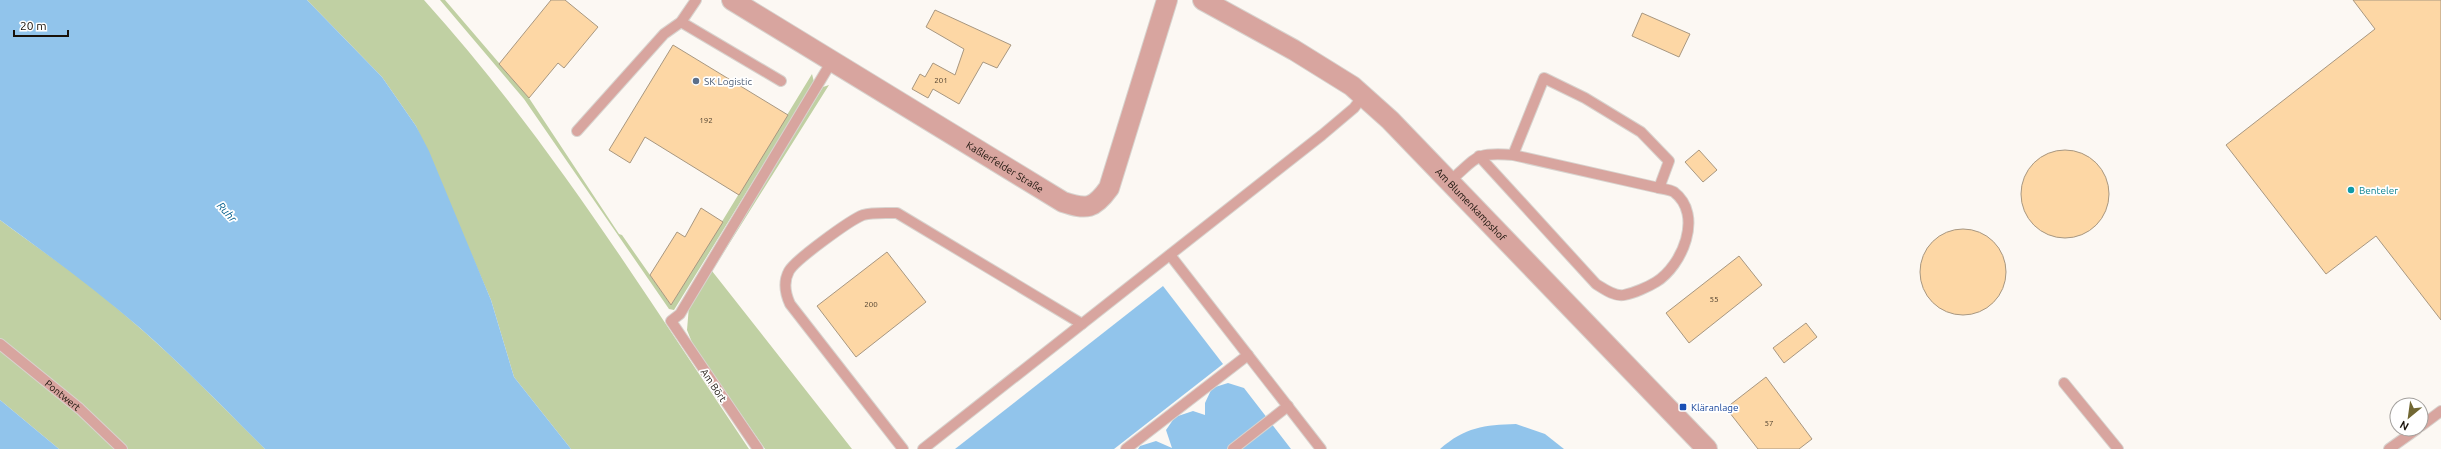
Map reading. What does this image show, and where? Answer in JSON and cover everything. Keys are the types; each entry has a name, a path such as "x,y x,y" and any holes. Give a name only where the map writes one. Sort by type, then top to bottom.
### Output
{"street":[{"name":"Kaßlerfelder Straße","path":"732,0 1063,202 1080,208 1091,206 1100,201 1109,188 1167,0"},
{"name":"Am Blumenkampshof","path":"1203,0 1294,50 1352,86 1364,96 1390,120 1450,181 1708,449"}],"lane":[{"path":"577,131 664,34 682,22 696,0"},
{"path":"682,22 781,81"},
{"name":"Am Bört","path":"758,449 671,321 680,314 832,61"},
{"path":"1513,156 1544,78 1585,98 1641,132 1669,161 1659,188"},
{"path":"924,449 1322,135 1354,108 1364,96"},
{"path":"1450,181 1479,156 1488,153 1513,156 1659,188 1674,192 1688,211 1687,242 1679,258 1657,282 1623,295 1606,291 1596,284 1479,156"},
{"path":"903,449 790,304 785,293 789,271 797,262 850,222 863,215 881,212 897,213 1082,324"},
{"path":"1170,255 1321,449"},
{"name":"Pontwert","path":"0,344 80,409 122,449"},
{"path":"1126,449 1248,355"},
{"path":"2064,383 2118,449"},
{"path":"1233,449 1288,406"},
{"path":"2429,420 2441,411"},
{"path":"2389,449 2405,437"}],"green space":[{"path":"307,0 424,0 513,106 554,162 634,276 749,449 571,449 514,377 491,300 416,126 382,77"},
{"path":"440,0 445,0 529,98 619,234 622,235 671,305 812,74 814,82 674,310 669,309 524,99"},
{"path":"829,85 712,271 852,449 765,449 693,345 687,330 689,306 823,87"},
{"path":"0,220 77,276 126,316 197,381 265,449 59,449 0,400"}],"water":[{"name":"Ruhr","path":"0,0 307,0 382,77 416,126 429,151 491,300 514,377 571,449 265,449 188,372 140,328 54,259 0,220"},
{"path":"1163,286 1223,364 1114,449 955,449"},
{"path":"1228,383 1244,388 1291,449 1138,449 1140,446 1156,441 1172,448 1166,430 1175,417 1193,411 1205,415 1205,403 1212,388"},
{"path":"0,400 59,449 0,449"},
{"path":"1516,424 1545,434 1564,449 1440,449 1458,436 1475,429 1494,425"}],"building":[{"path":"551,0 565,0 598,27 564,68 558,63 529,98 499,64"},
{"name":"Benteler","path":"2353,0 2441,0 2441,320 2376,236 2326,274 2226,145 2375,29"},
{"path":"935,10 1011,45 997,68 983,62 959,104 933,89 928,98 912,89 920,74 925,77 933,63 955,75 964,49 926,27"},
{"path":"1642,13 1690,34 1679,57 1632,36"},
{"path":"673,45 788,115 739,195 645,137 630,163 609,150"},
{"path":"1699,150 1717,170 1703,182 1685,162"},
{"path":"2065,150 2082,153 2090,157 2102,169 2106,177 2109,194 2106,211 2102,219 2090,231 2082,235 2065,238 2048,235 2040,231 2028,219 2024,211 2021,194 2024,177 2028,169 2040,157 2048,153"},
{"path":"701,208 723,222 671,305 650,275 677,232 685,237"},
{"path":"1963,229 1980,232 1994,241 2003,255 2006,272 2003,289 1994,303 1980,312 1963,315 1946,312 1932,303 1923,289 1920,272 1923,255 1932,241 1946,232"},
{"path":"887,252 926,302 856,357 817,306"},
{"path":"1739,256 1762,285 1689,343 1666,313"},
{"path":"1806,323 1817,337 1784,363 1773,348"},
{"path":"1766,377 1812,439 1799,449 1758,449 1726,408"}],"place":[{"name":"SK Logistic","path":"696,81"},
{"name":"Benteler","path":"2351,190"},
{"name":"Kläranlage","path":"1683,407"}]}
